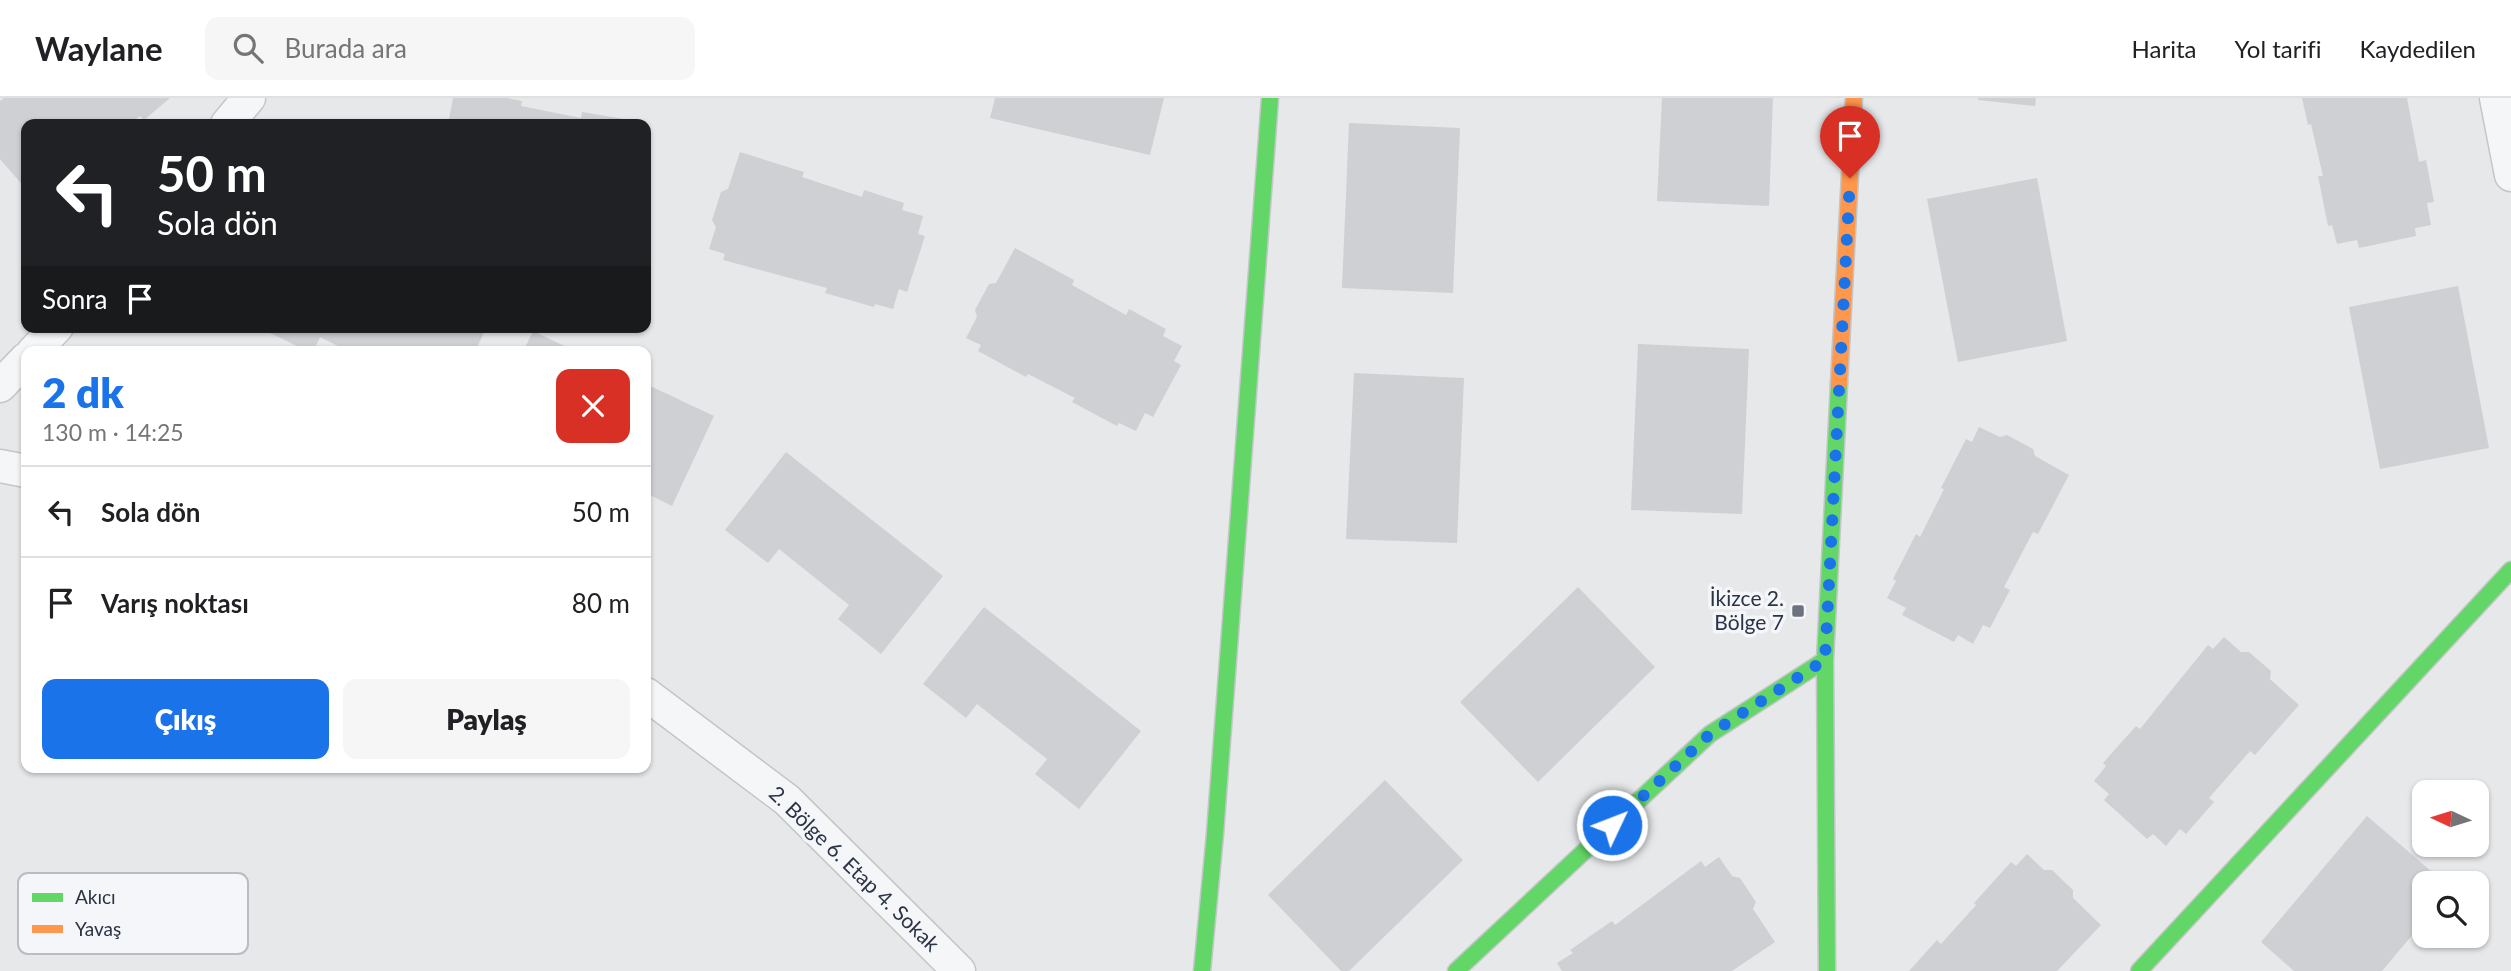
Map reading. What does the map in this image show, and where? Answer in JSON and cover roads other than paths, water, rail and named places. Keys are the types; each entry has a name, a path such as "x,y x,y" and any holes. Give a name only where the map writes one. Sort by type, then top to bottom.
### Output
{"street":[{"path":"231,119 249,98"},
{"path":"1202,971 1215,834 1270,98"},
{"path":"1827,971 1825,660 1854,98"},
{"path":"2496,98 2511,175"},
{"path":"39,346 51,333"},
{"path":"0,386 21,364"},
{"path":"0,466 21,470"},
{"path":"2139,971 2511,570"},
{"path":"1455,971 1710,734 1825,660"},
{"name":"2. Bölge 6. Etap 4. Sokak","path":"651,698 788,800 959,971"}],"place":[{"name":"İkizce 2. Bölge 7","path":"1798,611"}]}
